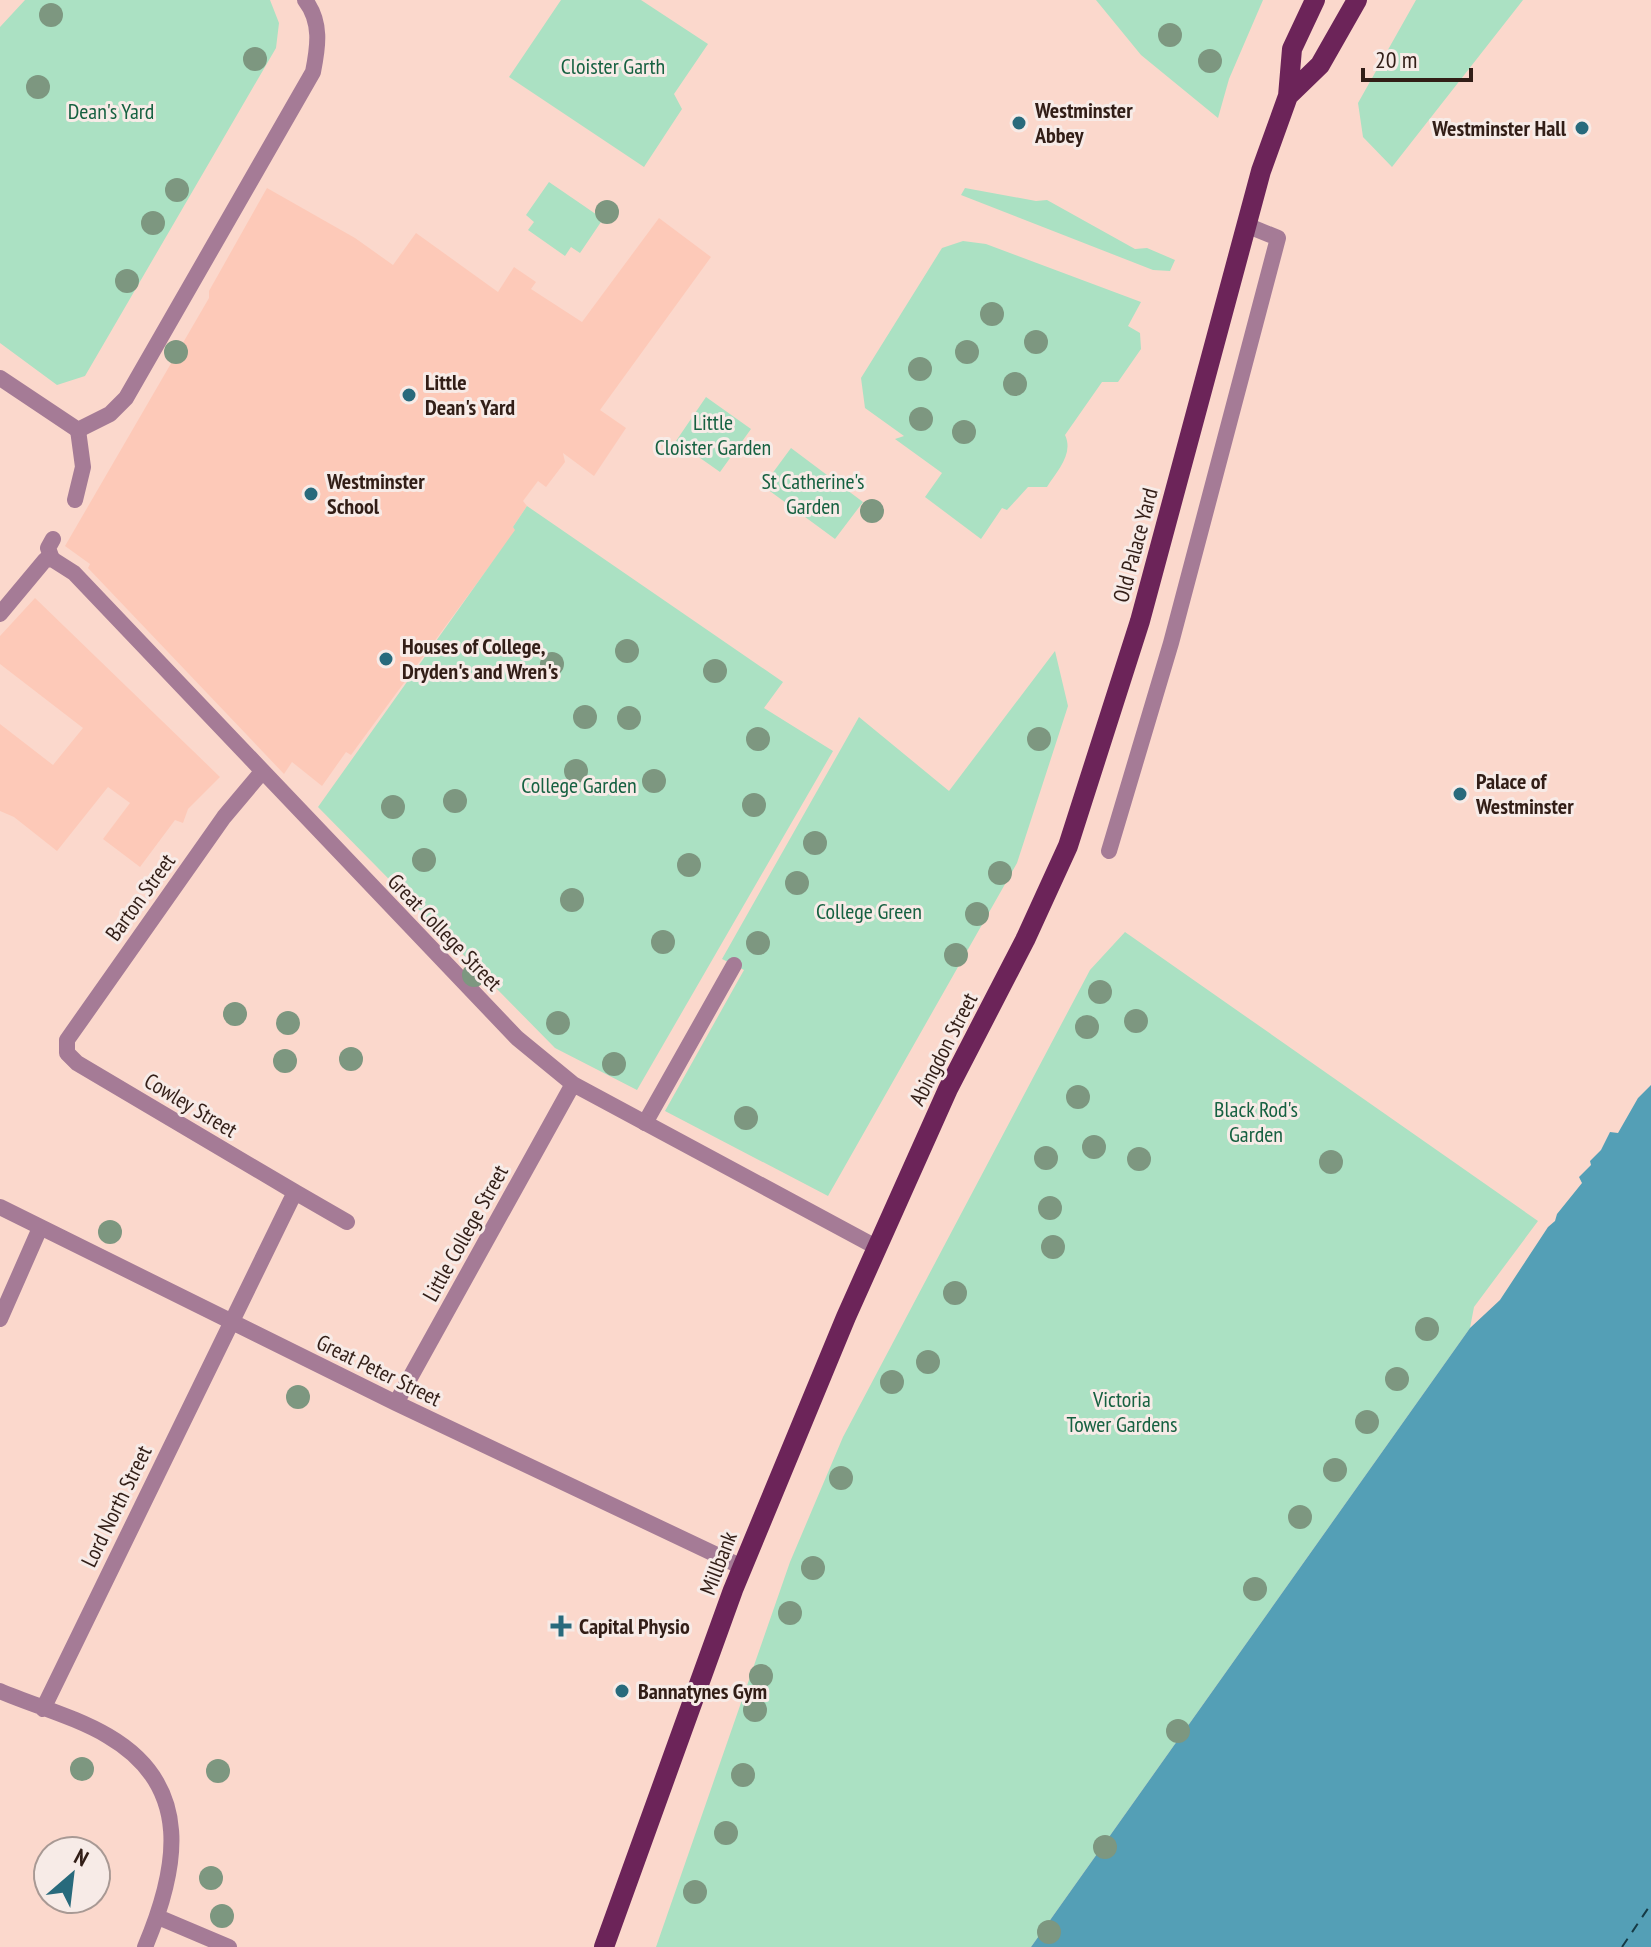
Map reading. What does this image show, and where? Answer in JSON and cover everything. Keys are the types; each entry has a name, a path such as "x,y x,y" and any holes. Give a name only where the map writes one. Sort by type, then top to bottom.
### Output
{"main road":[{"path":"1288,96 1292,49 1315,0"},
{"path":"1288,96 1320,65 1357,0"},
{"name":"Old Palace Yard","path":"1057,873 1140,621 1246,225 1275,126 1288,96"},
{"name":"Abingdon Street","path":"876,1247 948,1089 1057,873"},
{"name":"Millbank","path":"604,1947 742,1567 876,1247"}],"street":[{"path":"78,430 110,414 126,398 313,72 319,40 312,8 305,0"},
{"path":"1109,851 1171,643 1278,238 1246,225"},
{"path":"0,378 78,430 83,467 75,500"},
{"path":"0,614 35,570 45,560 52,559 48,548 53,539"},
{"name":"Great College Street","path":"52,559 74,573 261,773 517,1038 573,1084 876,1247"},
{"name":"Barton Street","path":"67,1053 67,1040 73,1028 224,817 261,773"},
{"path":"645,1123 734,965"},
{"name":"Cowley Street","path":"67,1053 77,1063 347,1222"},
{"name":"Little College Street","path":"396,1403 573,1084"},
{"path":"229,1322 295,1192"},
{"name":"Great Peter Street","path":"0,1207 229,1322 742,1567"},
{"path":"0,1319 40,1228"},
{"name":"Lord North Street","path":"43,1709 229,1322"},
{"path":"0,1691 107,1735 139,1758 156,1778 171,1824 173,1850 169,1881 145,1947"},
{"path":"158,1917 229,1947"}],"shaded area":[{"name":"Westminster School","path":"267,188 355,238 393,265 416,233 498,292 514,267 536,282 531,289 582,322 659,218 711,257 600,410 626,428 594,476 563,453 565,462 546,487 538,481 523,501 527,506 513,527 516,530 351,755 346,752 322,786 292,762 284,774 88,568 90,564 65,546 209,298 209,291"},
{"path":"35,598 220,777 188,809 183,823 175,820 140,867 103,839 130,803 108,787 57,851 14,817 0,811 0,724 53,765 83,728 0,664 0,636"}],"green space":[{"name":"Dean's Yard","path":"25,0 270,0 279,23 276,48 85,376 57,385 0,343 0,27"},
{"name":"Cloister Garth","path":"561,0 641,0 708,44 674,94 682,109 644,167 509,77"},
{"path":"1096,0 1263,0 1229,79 1218,118 1141,55"},
{"path":"1416,0 1523,0 1392,167 1363,137 1358,103"},
{"path":"549,182 603,219 580,253 571,247 565,256 528,230 534,222 526,215"},
{"path":"965,188 1036,201 1047,200 1135,249 1147,248 1175,260 1170,271 1153,270 961,195"},
{"path":"963,241 986,244 1141,302 1128,326 1140,333 1141,349 1118,382 1102,382 1065,435 1066,456 1047,487 1028,487 1007,510 1002,508 981,539 925,497 942,473 895,439 904,436 865,408 861,378 942,248"},
{"name":"Little Cloister Garden","path":"706,397 751,429 720,472 676,441"},
{"name":"St Catherine's Garden","path":"791,448 863,502 835,539 763,486"},
{"name":"College Garden","path":"527,506 783,682 764,708 833,751 637,1090 555,1048 318,807 515,530 513,527"},
{"name":"College Green","path":"1055,651 1068,706 1017,863 828,1196 665,1111 744,970 722,959 859,717 949,791"},
{"name":"Victoria Tower Gardens","path":"1125,932 1538,1221 1474,1307 1470,1328 1031,1947 656,1947 790,1562 843,1437 1090,970"}],"water":[{"path":"1651,1085 1651,1947 1031,1947 1470,1328 1500,1300 1557,1214 1582,1183 1579,1177 1591,1165 1590,1161 1601,1150 1610,1132 1618,1133 1638,1098"}],"ferry route":[{"path":"1622,1947 1651,1904"}],"place":[{"name":"Westminster Abbey","path":"1019,123"},
{"name":"Westminster Hall","path":"1582,128"},
{"name":"Little Dean's Yard","path":"409,395"},
{"name":"Westminster School","path":"311,494"},
{"name":"Houses of College, Dryden's and Wren's","path":"386,659"},
{"name":"Palace of Westminster","path":"1460,794"},
{"name":"Capital Physio","path":"561,1626"},
{"name":"Bannatynes Gym","path":"622,1691"}],"park label":[{"name":"Black Rod's Garden","path":"1256,1122"}]}
